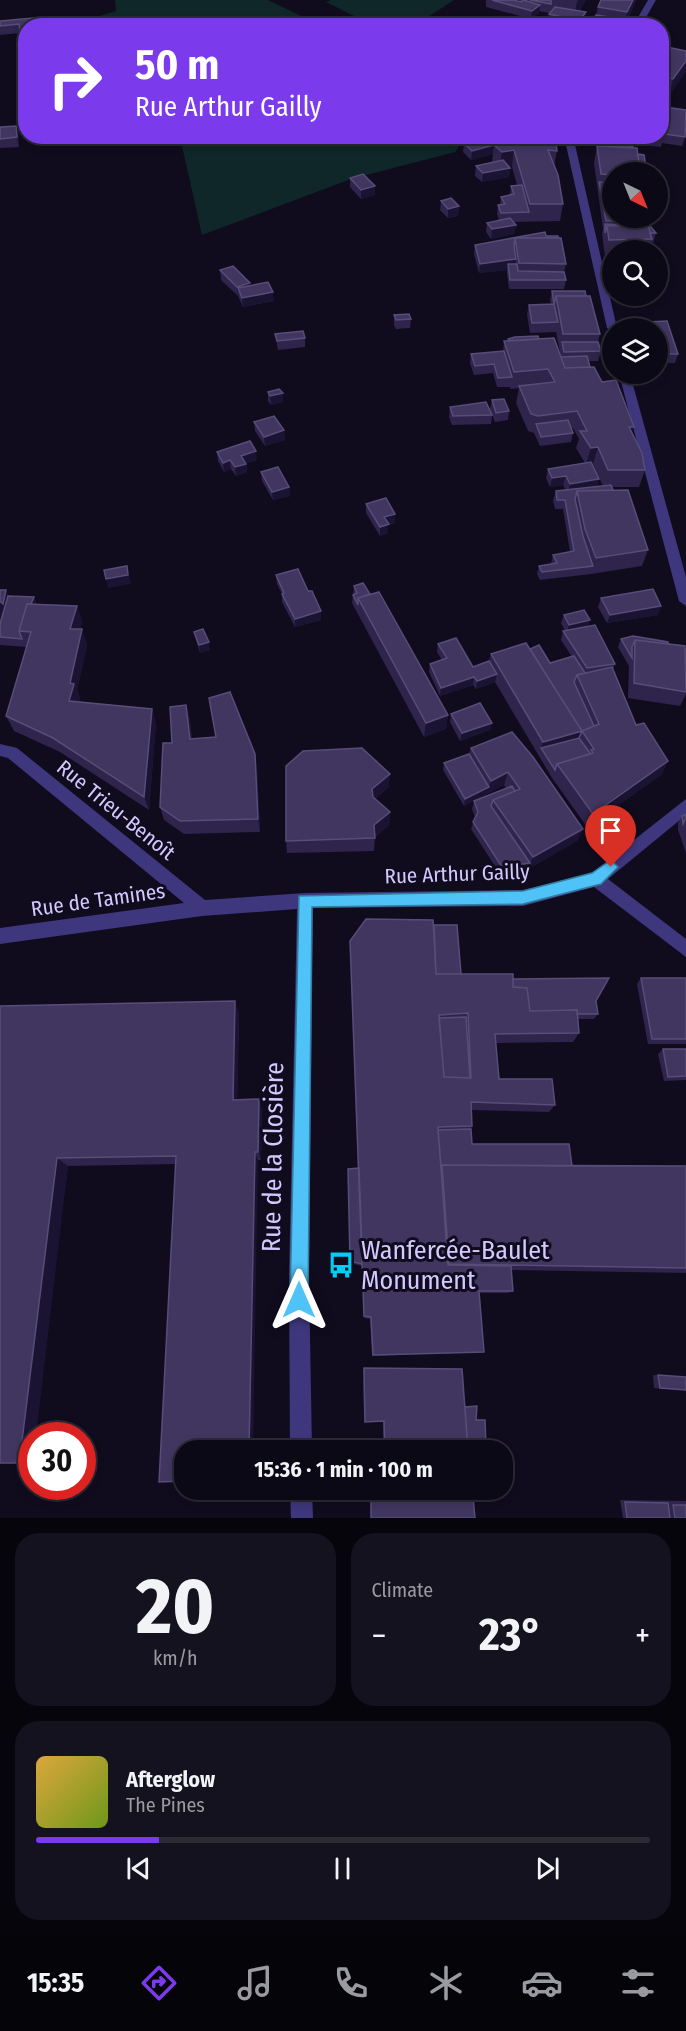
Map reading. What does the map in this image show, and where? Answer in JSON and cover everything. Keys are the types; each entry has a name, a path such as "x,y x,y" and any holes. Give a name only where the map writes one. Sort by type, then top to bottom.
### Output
{"street":[{"path":"642,18 652,0"},
{"path":"570,144 610,318"},
{"path":"627,384 686,601"},
{"name":"Rue Trieu-Benoît","path":"0,750 12,752 202,908"},
{"name":"Rue Arthur Gailly","path":"202,908 305,901 523,898 596,879 686,806"},
{"path":"596,879 686,949"},
{"name":"Rue de la Closière","path":"301,1440 299,1277 305,901"},
{"name":"Rue de Tamines","path":"0,936 202,908"},
{"path":"302,1500 302,1518"}],"green space":[{"path":"115,0 268,0 305,18 92,18 116,11"},
{"path":"331,0 454,0 426,18 358,18 326,2"},
{"path":"182,144 460,144 455,152 351,179 202,235"}],"building":[{"path":"492,0 521,2 523,0 540,5 532,11"},
{"path":"530,0 551,0 551,4"},
{"path":"601,0 633,0 627,12 598,7"},
{"path":"555,7 586,12 581,18 566,18 549,14"},
{"path":"596,15 616,18 594,18"},
{"path":"18,19 18,24 0,26 0,21"},
{"path":"669,47 686,51 686,61 673,79 669,78"},
{"path":"669,108 686,110 685,137 669,135"},
{"path":"16,126 17,137 0,139 0,127"},
{"path":"465,144 498,144 472,151"},
{"path":"556,144 557,151 548,150 558,175 563,204 530,204 514,150 502,152 494,145"},
{"path":"614,145 633,146 633,148 614,147"},
{"path":"597,146 637,148 639,162 602,162 601,174"},
{"path":"638,154 644,155 645,162 639,162"},
{"path":"503,160 510,168 483,173 476,166"},
{"path":"363,174 375,186 361,190 350,178"},
{"path":"599,182 602,182 602,199"},
{"path":"522,185 529,212 501,213 498,205 505,204 501,197 514,194 511,186"},
{"path":"451,198 459,206 448,209 441,201"},
{"path":"510,218 516,225 492,229 487,223"},
{"path":"607,228 649,228 652,239 609,240"},
{"path":"545,232 546,236 558,236 558,238 515,238 516,259 480,264 475,245"},
{"path":"515,238 561,238 566,264 519,263"},
{"path":"508,264 517,264 518,271 564,272 566,280 510,280"},
{"path":"233,266 250,283 237,287 220,270"},
{"path":"268,282 273,292 242,298 238,288"},
{"path":"552,291 585,291 586,296 556,296 554,304"},
{"path":"556,296 590,296 600,334 563,334"},
{"path":"554,304 558,322 532,323 529,305"},
{"path":"409,314 411,319 396,320 394,315"},
{"path":"668,324 678,354 668,354"},
{"path":"303,331 305,338 277,341 275,334"},
{"path":"538,336 539,339 509,341 508,339 515,337"},
{"path":"554,338 565,368 594,367 602,384 618,384 634,427 629,427 642,453 645,470 608,470 598,447 591,448 580,431 587,431 577,411 538,416 531,414 519,386 555,382 548,369 514,372 504,341"},
{"path":"562,342 598,342 601,351 564,352"},
{"path":"504,351 512,377 498,378 494,364 475,366 471,354"},
{"path":"587,356 590,367 565,368 561,357"},
{"path":"279,389 283,393 270,396 268,392"},
{"path":"504,399 509,411 496,413 492,400"},
{"path":"486,402 492,415 453,416 450,407"},
{"path":"274,416 284,430 264,437 254,422"},
{"path":"568,420 573,433 541,437 536,424"},
{"path":"250,441 256,451 241,456 246,464 235,467 230,460 223,463 217,452"},
{"path":"591,462 599,479 570,484 566,476 552,478 548,469"},
{"path":"278,467 289,487 272,492 261,472"},
{"path":"611,485 613,490 577,491 575,499 583,536 593,566 542,572 539,566 557,563 553,555 574,551 565,500 557,500 556,491"},
{"path":"628,490 648,550 596,558 585,529 577,491"},
{"path":"386,498 395,514 384,517 389,524 380,527 366,504"},
{"path":"127,566 128,575 106,579 104,570"},
{"path":"298,569 321,611 295,619 282,594 284,593 276,575"},
{"path":"363,583 370,594 358,598 358,605 353,595 357,593 354,586"},
{"path":"653,589 661,606 610,615 601,598"},
{"path":"0,590 6,590 3,604 0,601"},
{"path":"379,592 448,715 426,723 358,598"},
{"path":"8,596 34,597 31,604 27,604 19,631 22,639 0,637 0,624"},
{"path":"27,604 77,606 70,629 82,629 70,683 74,684 69,701 152,709 144,797 53,738 6,716 31,632 19,631"},
{"path":"584,610 590,620 569,625 564,615"},
{"path":"595,625 615,664 587,668 563,631"},
{"path":"203,629 209,642 199,645 194,632"},
{"path":"633,636 668,642 668,644 635,640 632,647 632,658 621,639"},
{"path":"456,638 473,667 489,661 497,674 477,681 474,677 441,688 430,664 447,658 438,644"},
{"path":"635,640 685,646 686,692 634,683"},
{"path":"526,643 582,731 543,742 491,654"},
{"path":"539,645 550,663 574,656 585,673 577,675 574,682 594,726 582,731 530,649"},
{"path":"612,667 636,725 644,723 668,761 593,814 557,764 593,753 591,750 594,749 582,731 599,724 577,675"},
{"path":"230,692 255,754 258,819 180,821 160,807 163,743 172,743 170,707 186,705 190,739 216,737 209,698"},
{"path":"480,703 492,723 462,733 451,714"},
{"path":"512,732 533,757 583,829 533,857 493,800 520,789 508,772 491,781 471,748"},
{"path":"579,738 590,753 557,764 555,770 541,748"},
{"path":"362,748 390,774 372,789 373,797 390,812 374,825 375,838 286,841 286,766 303,751"},
{"path":"469,754 489,787 465,799 444,763"},
{"path":"512,786 515,791 493,800 491,806 530,863 502,867 473,822 478,812 474,801"},
{"path":"686,814 686,818 683,824 682,816"},
{"path":"366,919 433,920 436,974 513,974 513,987 527,988 530,1011 577,1010 579,1033 495,1034 499,1079 552,1079 555,1105 471,1102 472,1126 438,1127 448,1265 511,1266 513,1291 479,1291 484,1352 373,1355 371,1317 364,1316 350,941","holes":["468,1013 471,1078 444,1077 439,1015"]},
{"path":"434,925 457,925 461,974 436,974"},
{"path":"609,978 596,1001 598,1014 577,1014 577,1010 530,1011 527,988 513,987 513,979"},
{"path":"641,978 686,978 686,1039 652,1039"},
{"path":"235,1001 233,1100 259,1099 258,1152 255,1152 249,1440 174,1440 174,1481 159,1482 176,1156 57,1158 24,1422 18,1422 18,1457 16,1463 0,1463 0,1006"},
{"path":"466,1017 470,1078 444,1077 439,1018"},
{"path":"663,1049 686,1049 686,1076 668,1077"},
{"path":"471,1129 472,1144 569,1144 572,1166 442,1165 441,1168 438,1130"},
{"path":"442,1165 686,1166 686,1268 449,1264"},
{"path":"359,1168 362,1264 350,1261 348,1169"},
{"path":"364,1368 462,1369 467,1440 385,1440 384,1421 365,1422"},
{"path":"658,1375 686,1377 686,1390 660,1388"},
{"path":"477,1406 476,1420 485,1420 486,1440 467,1440 465,1407"},
{"path":"371,1500 473,1500 475,1518 371,1518"},
{"path":"625,1502 668,1503 670,1518 627,1518"},
{"path":"673,1505 686,1505 686,1518 675,1518"}],"place":[{"name":"Wanfercée-Baulet Monument","path":"341,1265"}],"route":[{"path":"299,1300 305,901 523,898 596,879 611,867"}]}
